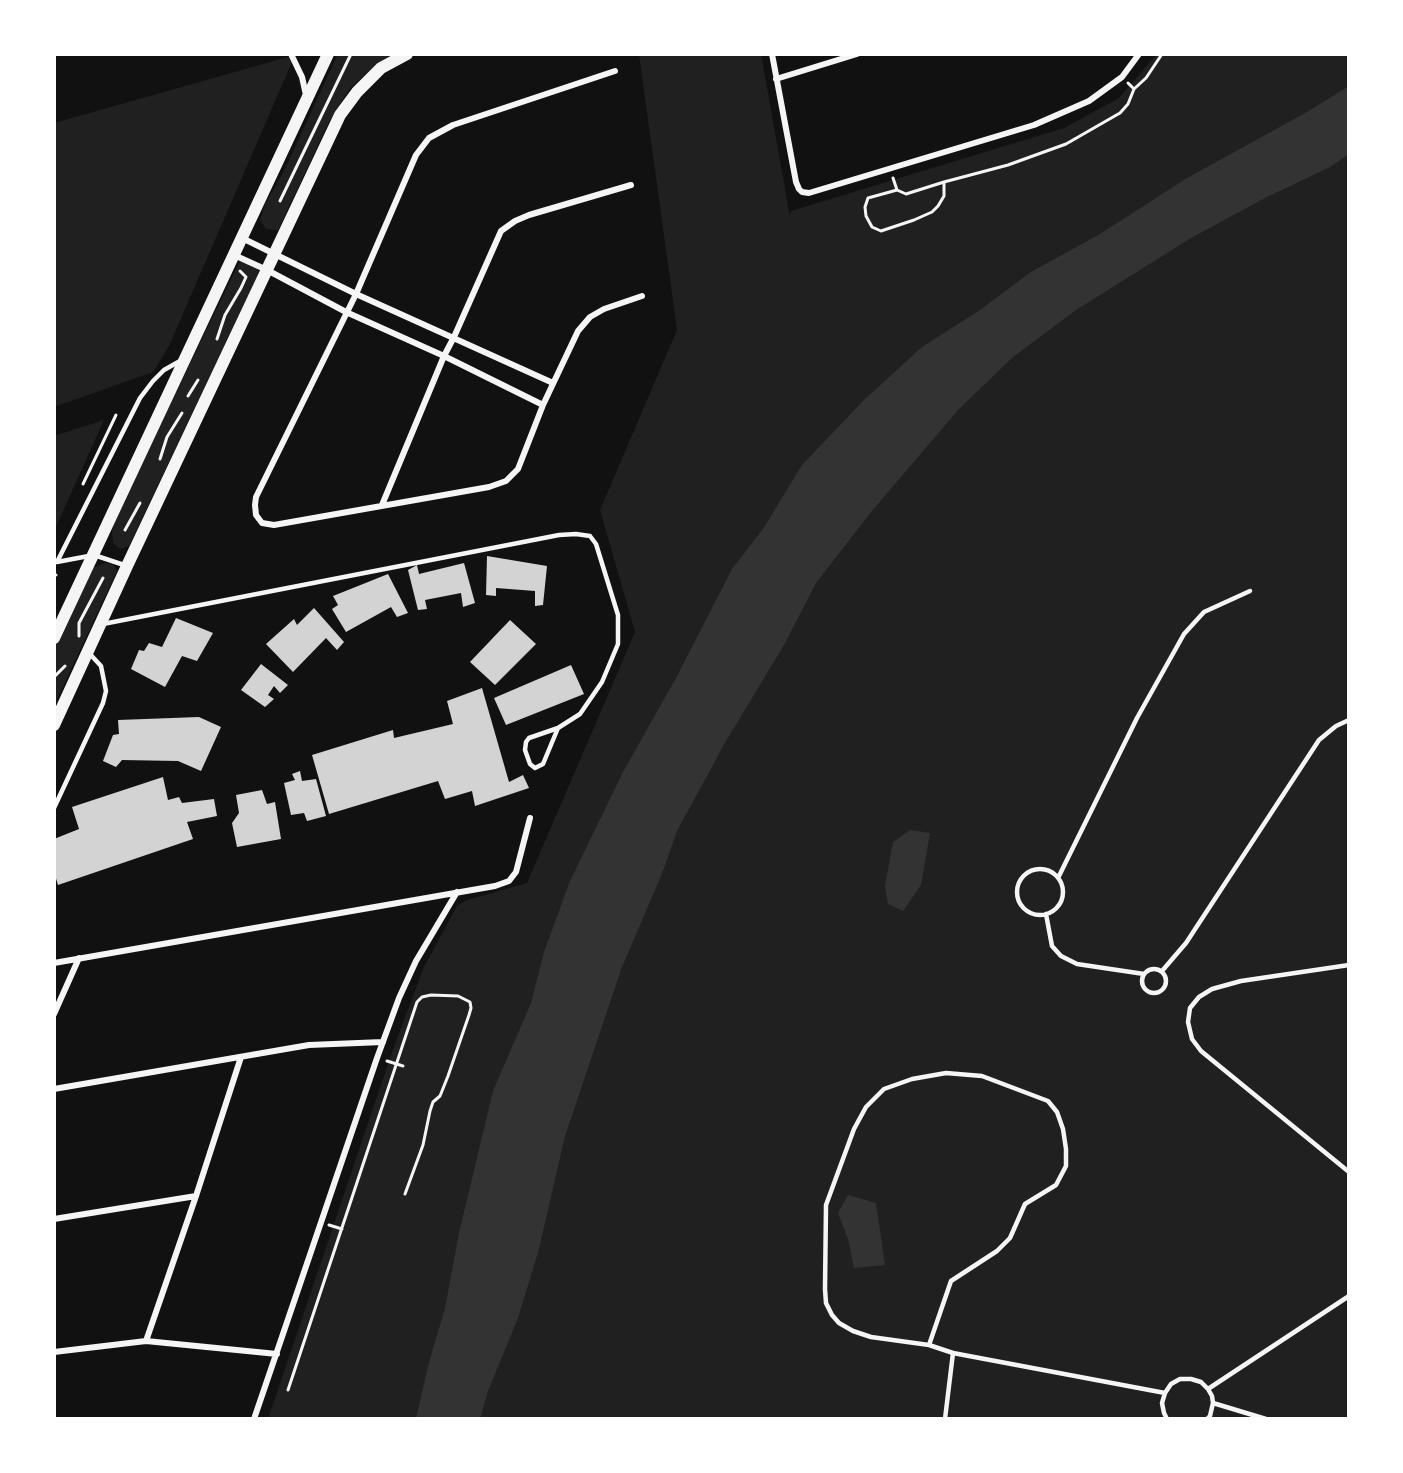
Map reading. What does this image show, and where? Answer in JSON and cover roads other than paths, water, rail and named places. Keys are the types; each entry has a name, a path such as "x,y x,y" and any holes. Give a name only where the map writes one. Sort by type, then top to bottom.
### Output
{"main road":[{"path":"54,638 186,360 236,261 242,238 328,54"},
{"path":"54,725 87,650 340,115 357,92 381,68 407,54"}],"street":[{"path":"291,54 302,77 307,98"},
{"path":"772,54 796,182 802,192 809,193 1034,125 1089,101 1122,77 1139,54"},
{"path":"776,79 857,54"},
{"path":"615,71 464,121 429,138 416,155 356,294 256,497 256,515 262,523 274,525 489,487 506,481 518,469 543,405 578,331 590,317 604,309 642,296"},
{"path":"382,505 444,356 501,231 529,215 631,185"},
{"path":"242,238 356,294 553,383"},
{"path":"236,261 267,270 346,312 444,356 543,405"},
{"path":"54,963 495,886 509,881 516,872 530,818"},
{"path":"254,1419 399,998 416,961 457,892"},
{"path":"54,1014 79,958"},
{"path":"54,1089 309,1045 383,1042"},
{"path":"146,1341 241,1057"},
{"path":"54,1219 196,1196"},
{"path":"54,1352 146,1341 277,1354"}],"lane":[{"path":"55,563 140,398 164,370 173,363 186,360"},
{"path":"101,624 559,535 590,536 596,544 618,615 618,644 602,682 580,714 558,728 529,738 526,742 525,750 530,764 535,768 543,764 558,728"},
{"path":"55,563 94,555 127,566"},
{"path":"1058,878 1137,718 1184,634 1204,612 1250,591"},
{"path":"54,808 103,703 106,691 101,666 87,650"},
{"path":"1162,971 1186,943 1319,740 1336,726 1349,720"},
{"path":"1034,870 1051,872 1062,886 1063,895 1060,903 1046,914 1038,915 1029,912 1022,907 1018,899 1017,890 1020,881 1034,870"},
{"path":"1046,914 1052,946 1061,956 1077,964 1144,974 1153,969 1162,971 1165,975 1164,988 1151,993 1143,987 1144,974"},
{"path":"1349,965 1241,981 1212,989 1199,997 1190,1008 1188,1022 1192,1039 1201,1051 1349,1172"},
{"path":"929,1345 951,1281 997,1251 1010,1238 1025,1204 1056,1185 1066,1166 1063,1129 1057,1112 1048,1101 982,1076 946,1073 912,1079 884,1089 866,1107 854,1129 826,1205 825,1289 826,1303 832,1315 839,1323 852,1331 871,1337 929,1345 953,1353 1165,1393"},
{"path":"1208,1389 1349,1296"},
{"path":"945,1419 953,1353"},
{"path":"1167,1419 1162,1403 1165,1393 1171,1384 1180,1379 1201,1382 1208,1389 1213,1403 1207,1419"},
{"path":"1213,1403 1266,1419"}]}
